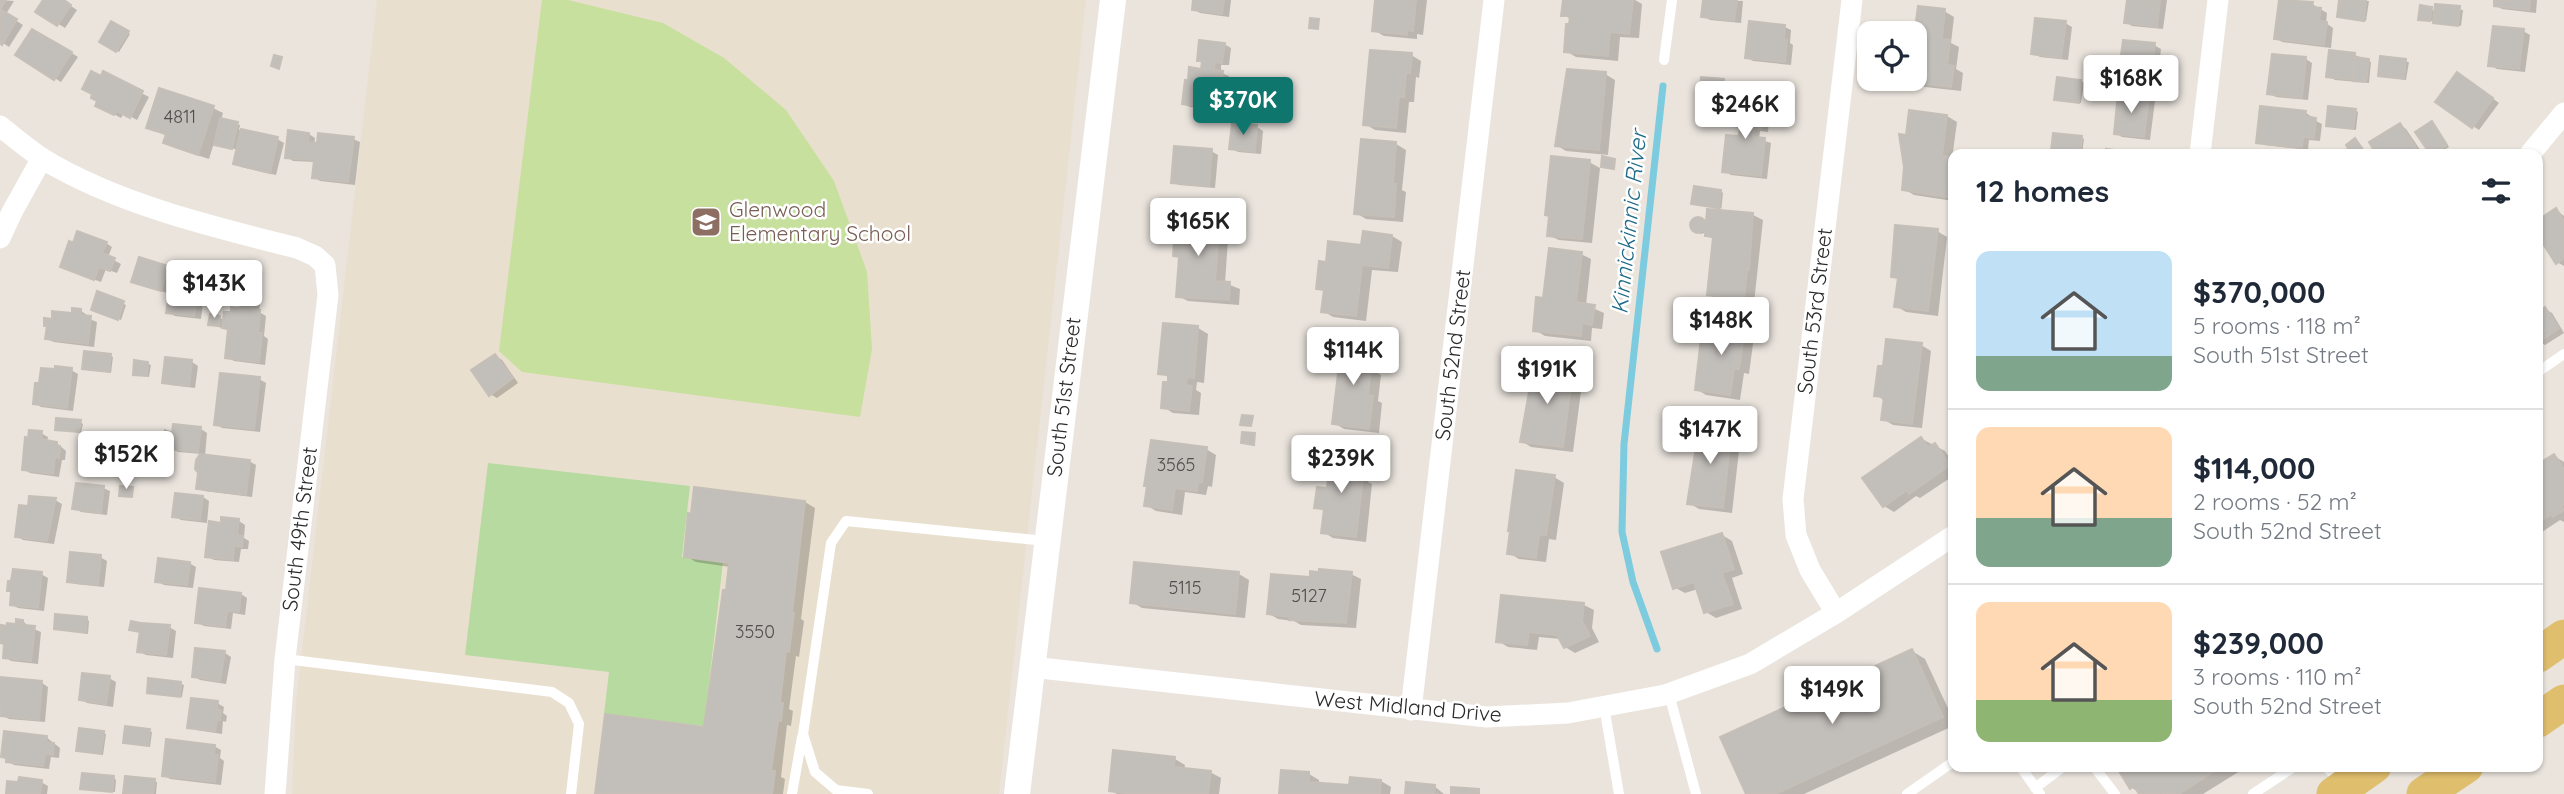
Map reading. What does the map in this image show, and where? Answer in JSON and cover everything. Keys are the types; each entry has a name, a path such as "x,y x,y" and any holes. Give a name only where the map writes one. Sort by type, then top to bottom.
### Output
{"main road":[{"path":"2543,652 2564,637"},
{"path":"2543,717 2564,702"},
{"path":"2335,782 2359,772"},
{"path":"2429,786 2455,772"}],"street":[{"name":"South 51st Street","path":"1017,794 1113,0"},
{"name":"South 52nd Street","path":"1411,710 1494,0"},
{"name":"South 53rd Street","path":"1836,613 1811,570 1796,535 1793,499 1852,0"},
{"path":"2201,149 2218,0"},
{"path":"2533,149 2564,113"},
{"path":"0,126 42,158 0,238"},
{"name":"South 49th Street","path":"42,158 92,184 152,207 297,248 315,256 325,265 328,295 285,659 275,794"},
{"name":"West Midland Drive","path":"1031,667 1487,717 1568,713 1669,694 1751,664 1836,613 1948,539"}],"lane":[{"path":"1664,60 1672,0"},
{"path":"2543,369 2564,354"},
{"path":"792,794 831,543 846,521 1046,541"},
{"path":"285,659 552,692 569,704 579,724 571,794"},
{"path":"1669,694 1696,794"},
{"path":"1604,706 1619,794"},
{"path":"803,734 815,772 836,790 868,794"},
{"path":"1907,794 1948,765"},
{"path":"2024,772 2038,791 2058,772"},
{"path":"2098,772 2115,794"},
{"path":"2253,794 2286,772"}],"shaded area":[{"name":"Glenwood Elementary School","path":"377,0 1086,0 999,794 292,794 296,703"}],"green space":[{"path":"542,0 568,0 663,23 724,58 786,110 834,181 867,272 872,349 860,417 522,372 499,351"},
{"path":"488,463 690,486 682,557 723,562 704,726 604,714 609,672 465,655"}],"building":[{"path":"43,0 64,0 71,5 57,26 35,12"},
{"path":"1193,0 1224,0 1222,14 1192,10"},
{"path":"1375,0 1416,0 1413,31 1407,30 1407,35 1372,31"},
{"path":"1563,0 1633,0 1629,34 1610,32 1608,56 1564,52 1566,24 1569,24 1570,16 1561,16"},
{"path":"1703,0 1737,0 1734,21 1701,17"},
{"path":"2127,0 2160,0 2157,27 2124,23"},
{"path":"2279,0 2313,2 2312,7 2321,8 2319,21 2327,22 2324,45 2274,39"},
{"path":"2339,0 2366,0 2364,21 2337,17"},
{"path":"2494,0 2530,0 2529,10 2494,6"},
{"path":"2435,4 2460,6 2458,26 2433,23"},
{"path":"2420,5 2432,7 2430,21 2418,20"},
{"path":"1918,6 1945,9 1942,39 1950,40 1947,65 1954,66 1951,87 1927,84 1927,21 1916,21"},
{"path":"0,9 17,19 2,45 0,43"},
{"path":"1310,18 1319,19 1318,29 1309,28"},
{"path":"2035,18 2066,21 2061,58 2031,54"},
{"path":"111,21 129,31 116,52 99,42"},
{"path":"1749,21 1785,25 1785,62 1745,58"},
{"path":"2493,26 2524,29 2519,69 2488,66"},
{"path":"32,29 72,52 54,80 15,55"},
{"path":"1199,40 1225,43 1222,63 1215,62 1214,70 1223,71 1219,108 1182,104 1189,67 1201,69 1202,61 1197,61"},
{"path":"2123,40 2155,43 2150,81 2118,77"},
{"path":"1370,50 1412,53 1410,73 1406,73 1404,97 1399,97 1396,128 1363,125"},
{"path":"2329,50 2355,53 2353,80 2326,77"},
{"path":"2272,54 2306,57 2302,98 2267,94"},
{"path":"274,55 282,57 279,69 271,66"},
{"path":"2380,56 2406,59 2404,79 2378,76"},
{"path":"2356,57 2369,59 2366,82 2353,81"},
{"path":"1567,69 1606,72 1599,150 1555,146"},
{"path":"91,71 101,76 103,71 143,91 130,118 117,111 114,115 95,106 97,101 91,98 92,94 82,89"},
{"path":"2457,72 2493,98 2472,128 2435,102"},
{"path":"1701,77 1724,79 1721,99 1699,96"},
{"path":"2057,77 2081,80 2079,103 2054,100"},
{"path":"159,88 214,106 198,155 163,143 166,134 146,128"},
{"path":"2118,92 2149,96 2144,137 2114,134"},
{"path":"1737,99 1764,102 1761,129 1754,128 1753,137 1765,138 1761,176 1722,172 1726,135 1739,136 1740,127 1734,126"},
{"path":"2260,106 2306,111 2305,116 2316,118 2314,138 2303,137 2302,148 2256,143"},
{"path":"2328,106 2356,109 2353,129 2326,126"},
{"path":"1909,110 1947,115 1942,156 1948,157 1948,197 1902,190 1904,167 1899,134 1906,135"},
{"path":"220,118 238,122 232,149 214,145"},
{"path":"2432,121 2447,145 2441,149 2427,149 2415,132"},
{"path":"1232,123 1257,125 1255,152 1229,149"},
{"path":"2400,123 2417,149 2373,149 2369,142"},
{"path":"241,129 278,137 270,173 233,164"},
{"path":"288,130 309,133 308,142 317,143 318,133 354,137 348,182 312,178 314,160 285,158"},
{"path":"2053,133 2082,136 2081,149 2051,149"},
{"path":"2355,138 2362,148 2348,149 2346,145"},
{"path":"1361,139 1396,142 1394,217 1354,214"},
{"path":"1174,146 1212,149 1209,186 1171,183"},
{"path":"1551,156 1590,160 1582,239 1547,236 1549,216 1545,215"},
{"path":"1602,156 1615,159 1614,169 1601,167"},
{"path":"1694,186 1721,190 1719,208 1691,204"},
{"path":"2556,208 2564,221 2564,258 2556,264 2543,244 2543,217"},
{"path":"1707,209 1753,213 1744,299 1707,295 1713,237 1705,236"},
{"path":"1176,214 1220,217 1215,281 1230,282 1229,300 1176,297 1179,257 1173,256"},
{"path":"1698,217 1704,219 1704,231 1698,233 1692,231 1690,225 1692,219"},
{"path":"1895,225 1938,229 1928,311 1894,307 1898,278 1891,277"},
{"path":"77,231 107,242 102,253 115,258 110,271 99,267 94,280 60,267 69,241 73,243"},
{"path":"1363,231 1392,235 1388,268 1362,265 1356,316 1321,312 1324,290 1316,289 1319,261 1326,262 1328,241 1361,245"},
{"path":"1549,248 1582,252 1576,302 1595,305 1592,325 1582,323 1581,336 1533,331 1536,297 1543,298"},
{"path":"139,257 168,266 161,291 131,282"},
{"path":"170,287 198,290 194,316 166,313"},
{"path":"97,291 124,301 118,320 91,310"},
{"path":"242,297 254,298 253,310 260,310 258,333 262,333 259,362 225,358 228,329 222,328 224,312 231,312 231,307 240,308"},
{"path":"2545,307 2559,328 2543,339"},
{"path":"72,308 81,309 81,315 91,316 88,344 45,339 47,326 44,326 44,318 52,319 52,311 72,313"},
{"path":"210,314 220,316 219,326 208,325"},
{"path":"1718,317 1746,321 1739,369 1734,369 1730,395 1695,390 1701,338 1715,340"},
{"path":"1163,323 1198,326 1194,378 1187,377 1186,385 1192,386 1189,411 1161,408 1163,382 1168,382 1168,375 1158,374"},
{"path":"1886,339 1922,343 1912,424 1881,420 1884,397 1874,396 1878,366 1883,366"},
{"path":"1342,340 1369,343 1367,367 1371,367 1368,395 1373,396 1369,429 1332,424"},
{"path":"84,351 111,354 109,372 82,369"},
{"path":"495,354 513,378 489,396 471,370"},
{"path":"165,357 192,360 189,386 162,383"},
{"path":"134,360 148,362 147,376 133,375"},
{"path":"1534,364 1573,369 1563,447 1520,442"},
{"path":"55,366 72,368 67,408 33,404 35,383 39,383 41,368 55,369"},
{"path":"220,373 260,377 254,429 214,425"},
{"path":"1242,415 1253,416 1251,426 1240,425"},
{"path":"56,418 81,420 79,432 55,430"},
{"path":"1700,421 1732,426 1723,508 1687,504"},
{"path":"173,424 201,427 198,452 170,449"},
{"path":"29,430 42,431 41,439 57,442 57,446 60,446 59,458 55,457 53,474 22,470 25,437 28,438"},
{"path":"1242,432 1255,433 1254,445 1241,443"},
{"path":"1921,437 1928,447 1935,443 1948,462 1948,466 1909,494 1907,490 1883,507 1862,478"},
{"path":"1151,440 1207,447 1202,482 1198,482 1197,491 1175,488 1172,510 1144,506 1147,486 1144,486"},
{"path":"1331,451 1361,454 1358,476 1363,477 1356,537 1321,533 1324,509 1314,508 1317,487 1327,488"},
{"path":"200,454 250,460 246,495 196,489 196,460"},
{"path":"2554,454 2564,469 2564,504 2561,506 2564,510 2543,520 2543,461"},
{"path":"1516,470 1555,475 1546,535 1539,535 1536,558 1507,554"},
{"path":"76,483 104,486 101,513 72,509"},
{"path":"120,486 133,487 132,497 119,496"},
{"path":"694,487 805,501 794,613 780,703 783,703 781,721 778,721 771,771 775,771 772,794 595,794 605,714 704,727 729,563 684,557 688,513 691,514"},
{"path":"175,493 203,496 200,520 172,517"},
{"path":"29,496 56,498 47,541 15,537 19,505 28,506"},
{"path":"221,517 239,519 237,535 243,536 242,547 234,546 233,560 205,557 209,521 221,523"},
{"path":"1722,533 1734,569 1722,573 1733,604 1704,613 1694,582 1673,589 1661,552"},
{"path":"70,552 101,555 98,585 67,582"},
{"path":"158,558 190,562 187,585 155,582"},
{"path":"1134,562 1239,572 1235,614 1130,603"},
{"path":"13,569 42,572 38,608 10,605 11,591 7,591"},
{"path":"1319,569 1352,572 1346,623 1289,620 1290,617 1267,614 1271,574 1310,577 1310,571 1319,572"},
{"path":"199,588 241,593 239,612 227,611 225,627 195,623"},
{"path":"1501,595 1584,603 1582,621 1590,636 1564,648 1557,635 1529,632 1527,645 1496,642"},
{"path":"55,614 87,617 86,633 54,629"},
{"path":"16,619 23,620 23,625 35,626 31,661 3,658 1,625 16,624"},
{"path":"131,621 141,623 140,632 129,630"},
{"path":"141,623 170,625 166,655 137,652"},
{"path":"195,648 225,651 220,681 192,677"},
{"path":"1912,649 1943,717 1775,794 1746,794 1720,737"},
{"path":"82,673 110,676 106,704 79,700"},
{"path":"0,677 42,681 39,720 1,716"},
{"path":"148,678 181,682 180,697 147,693"},
{"path":"191,698 218,701 220,720 217,719 215,731 187,728"},
{"path":"125,726 150,729 148,746 123,743"},
{"path":"79,728 104,731 101,754 76,751"},
{"path":"4,731 47,736 46,742 54,743 53,755 45,754 43,766 6,762 6,758 1,757"},
{"path":"166,739 215,745 214,755 218,755 215,782 162,776"},
{"path":"1113,750 1175,757 1174,767 1211,771 1208,794 1135,794 1109,791"},
{"path":"1281,770 1309,772 1309,782 1349,785 1350,777 1381,780 1380,794 1279,794"},
{"path":"2120,772 2213,772 2179,794 2139,794 2134,786 2130,789"},
{"path":"82,773 114,776 112,792 80,789"},
{"path":"125,776 155,779 153,794 123,794"},
{"path":"19,777 42,780 40,794 6,794 7,781 18,782"},
{"path":"1406,782 1435,785 1434,794 1405,794"},
{"path":"1451,787 1479,789 1479,794 1451,794"}],"waterway":[{"name":"Kinnickinnic River","path":"1657,649 1633,582 1622,532 1624,444 1663,86"}],"place":[{"name":"Glenwood Elementary School","path":"706,222"}]}
